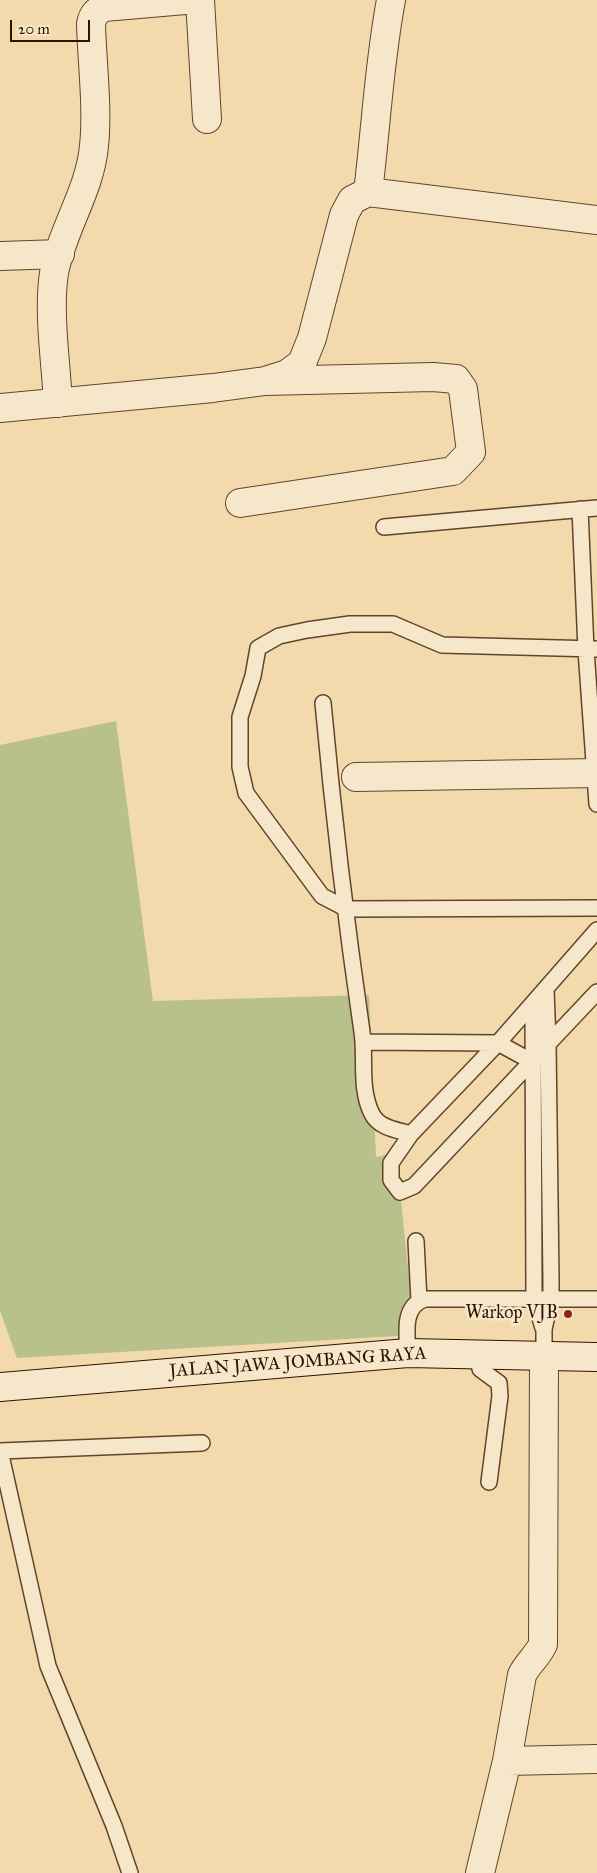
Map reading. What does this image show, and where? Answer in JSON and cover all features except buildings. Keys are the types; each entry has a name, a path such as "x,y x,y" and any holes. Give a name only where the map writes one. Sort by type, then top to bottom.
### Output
{"street":[{"path":"58,403 52,305 54,273 69,225 84,190 94,146 91,24 93,17 95,12 104,8 185,0"},
{"path":"200,0 207,119"},
{"path":"368,192 384,37 391,0"},
{"path":"265,381 287,374 302,363 312,338 344,215 352,200 368,192 596,214"},
{"path":"0,256 60,254"},
{"path":"0,408 213,388 265,381 433,377 456,379 463,390 471,452 454,471 240,502"},
{"path":"356,777 596,773"},
{"path":"480,1873 507,1761 522,1675 543,1644 544,1343"},
{"name":"JALAN JAWA JOMBANG RAYA","path":"0,1387 408,1353 478,1355 544,1343 597,1357"},
{"path":"507,1761 597,1759"}],"lane":[{"path":"384,527 597,508"},
{"path":"580,509 592,649 597,804"},
{"path":"592,649 442,644 393,624 350,624 279,636 258,648 253,676 240,717 240,767 246,793 322,896 347,909 597,908"},
{"path":"324,702 330,783 363,1042 364,1092 372,1115 380,1125 411,1134"},
{"path":"597,930 533,1005 411,1134 390,1163 391,1180 400,1192 414,1186 597,992"},
{"path":"544,1343 550,1298 546,989"},
{"path":"533,1005 534,1298 544,1343"},
{"path":"363,1042 498,1043 533,1059"},
{"path":"416,1241 419,1301"},
{"path":"408,1353 407,1325 410,1310 414,1304 425,1299 597,1299"},
{"path":"478,1355 480,1369 499,1383 500,1396 489,1482"},
{"path":"130,1873 114,1826 48,1666 0,1451 202,1443"}],"green space":[{"path":"116,721 153,1001 369,995 376,1157 396,1153 415,1335 17,1358 0,1311 0,745"}],"place":[{"name":"Warkop VJB","path":"568,1314"}]}
